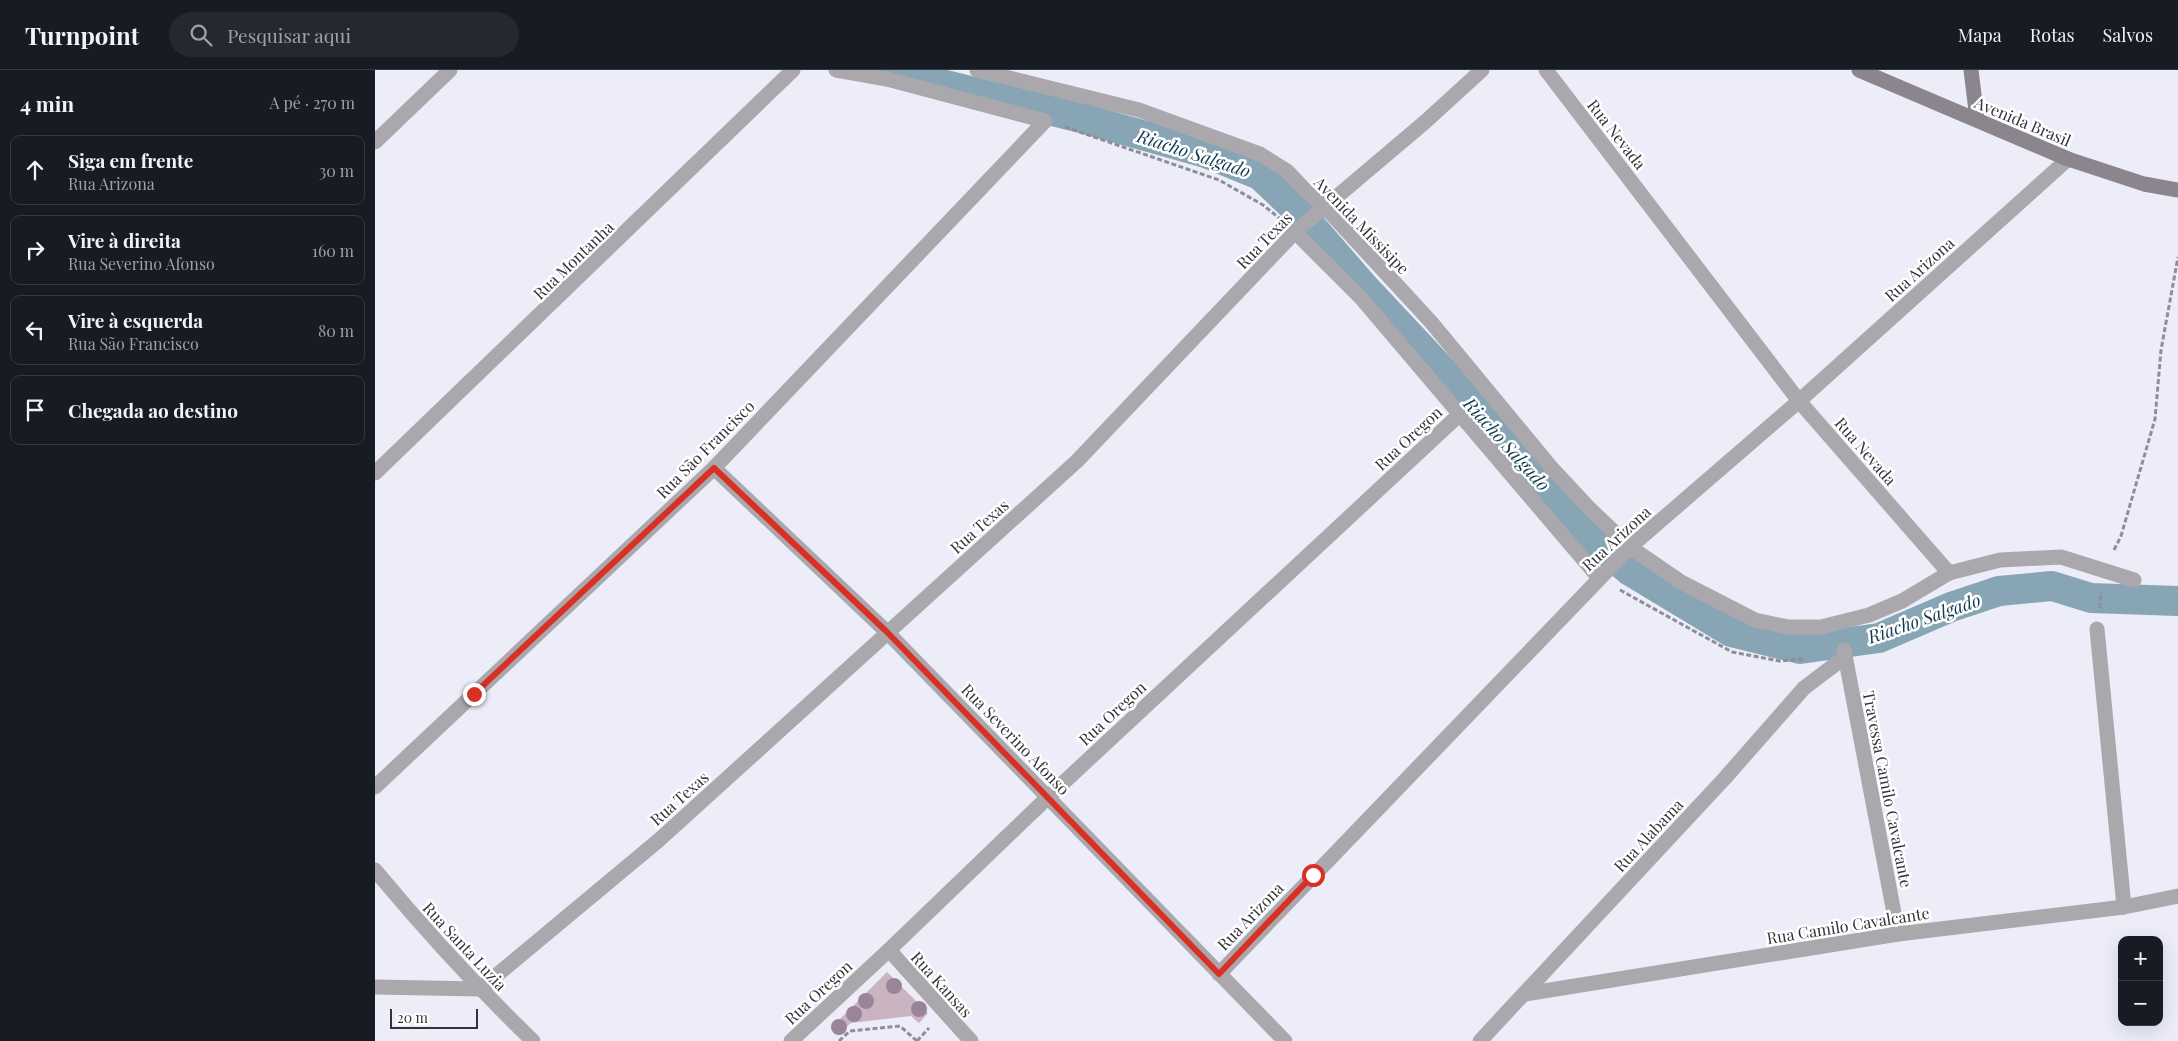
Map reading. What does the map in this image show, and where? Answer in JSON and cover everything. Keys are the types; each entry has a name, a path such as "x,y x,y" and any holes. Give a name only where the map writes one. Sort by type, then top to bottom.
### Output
{"street":[{"path":"375,142 451,70"},
{"name":"Rua Montanha","path":"375,473 793,70"},
{"path":"836,70 887,79 1045,120"},
{"name":"Avenida Missisipe","path":"977,70 1139,110 1260,154 1287,171 1306,192 1324,206 1431,322 1550,466 1628,549"},
{"name":"Rua Texas","path":"480,989 659,840 1077,461 1297,231 1324,206 1425,122 1482,70"},
{"name":"Rua Nevada","path":"1546,70 1799,401 1949,573"},
{"name":"Avenida Brasil","path":"1859,70 2068,159 2136,182 2178,190"},
{"path":"1971,70 1977,119"},
{"name":"Rua São Francisco","path":"375,787 714,468 1045,120"},
{"name":"Rua Arizona","path":"1219,974 1628,549 1799,401 2068,159"},
{"path":"1297,231 1361,298 1459,414 1602,575"},
{"name":"Rua Oregon","path":"791,1041 1048,797 1459,414"},
{"name":"Rua Severino Afonso","path":"714,468 887,632 1285,1041"},
{"path":"1628,549 1720,604 1755,620 1788,627 1821,627 1869,616 1902,601 1949,573 1999,560 2061,556 2134,580"},
{"path":"2097,629 2123,907"},
{"name":"Travessa Camilo Cavalcante","path":"1845,653 1898,934"},
{"name":"Rua Alabama","path":"1480,1041 1725,778 1803,688 1845,653"},
{"name":"Rua Santa Luzia","path":"375,870 414,917 480,989 533,1041"},
{"name":"Rua Camilo Cavalcante","path":"1525,994 1898,934 2123,907 2178,896"},
{"name":"Rua Kansas","path":"889,950 971,1041"},
{"path":"375,986 480,989"}],"path":[{"path":"1045,120 1219,180 1263,205 1297,231"},
{"path":"2097,629 2104,570 2121,536 2155,419 2161,350 2178,257"},
{"path":"1602,575 1732,652 1780,661 1822,658 1845,653"},
{"path":"839,1041 850,1031 900,1026 917,1041"}],"shaded area":[{"path":"887,972 928,1013 919,1023 911,1016 851,1023 837,1035 831,1028"}],"waterway":[{"name":"Riacho Salgado","path":"884,70 1085,119 1206,153 1260,175 1300,213 1364,287 1456,385 1596,543 1630,571 1731,632 1800,649 1879,638 1951,607 1999,591 2052,586 2091,598 2178,601"}],"route":[{"path":"474,694 714,468 887,632 1219,974 1313,875"}]}
